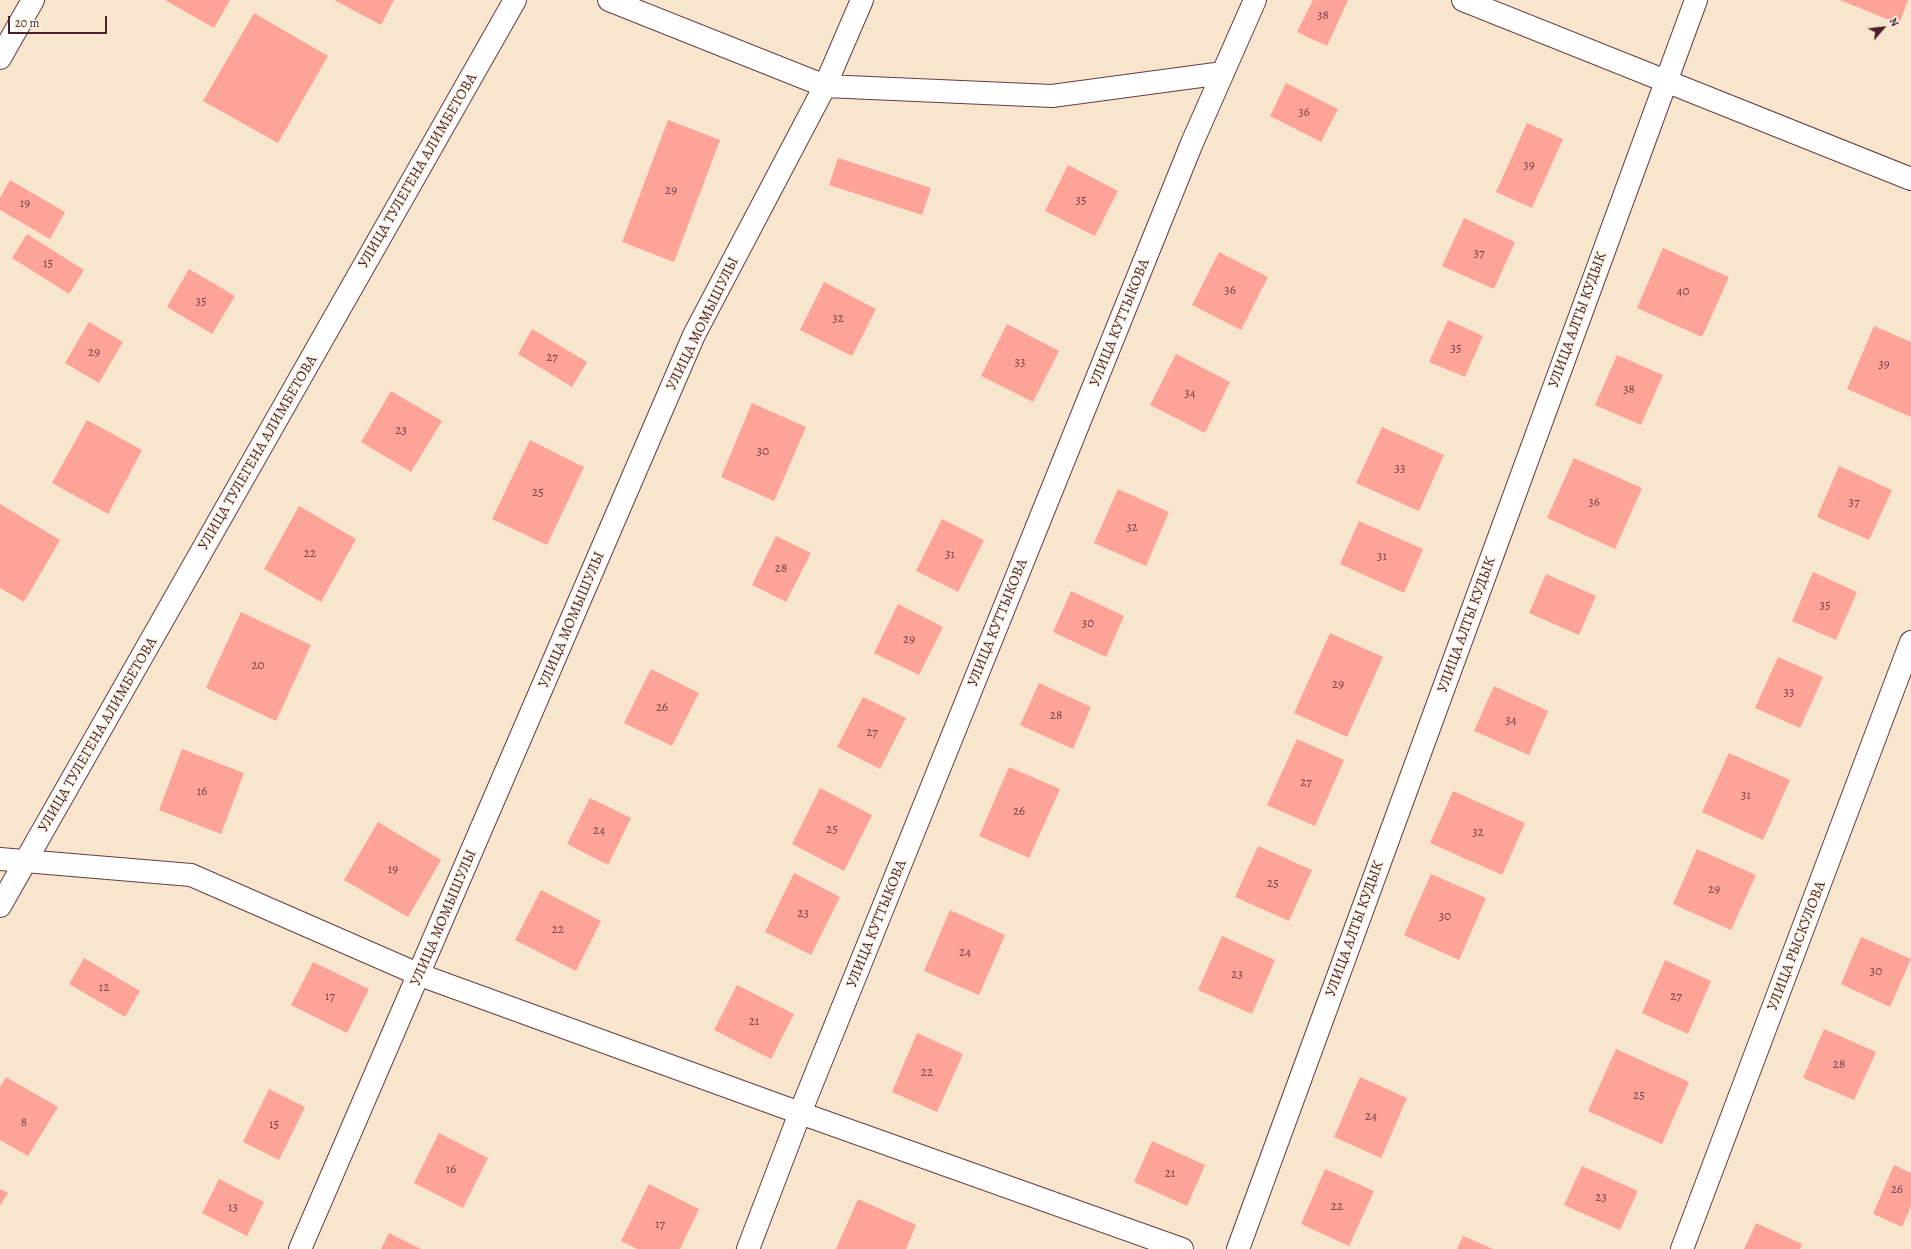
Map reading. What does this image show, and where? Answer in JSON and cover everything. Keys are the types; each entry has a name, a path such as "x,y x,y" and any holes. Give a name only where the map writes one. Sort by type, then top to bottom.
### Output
{"street":[{"path":"0,58 33,0"},
{"name":"УЛИЦА ТУЛЕГЕНА АЛИМБЕТОВА","path":"0,906 515,0"},
{"path":"609,0 825,86 1052,96 1223,73"},
{"name":"УЛИЦА МОМЫШУЛЫ","path":"300,1249 420,975 694,334 825,86 862,0"},
{"name":"УЛИЦА КУТТЫКОВА","path":"748,1249 800,1113 1192,143 1255,0"},
{"path":"1463,0 1911,179"},
{"name":"УЛИЦА АЛТЫ КУДЫК","path":"1238,1249 1696,0"},
{"name":"УЛИЦА РЫСКУЛОВА","path":"1682,1249 1911,642"},
{"path":"0,859 191,875 420,975 800,1113 1182,1249"}],"building":[{"path":"165,0 230,0 214,28"},
{"path":"334,0 394,0 381,25"},
{"path":"1313,0 1348,0 1327,46 1297,32"},
{"path":"1840,0 1908,0 1899,24"},
{"path":"254,13 328,56 278,143 203,101"},
{"path":"1286,83 1338,109 1321,142 1270,116"},
{"path":"668,120 720,140 674,262 622,242"},
{"path":"1527,123 1563,139 1532,208 1496,192"},
{"path":"838,158 931,188 922,215 829,185"},
{"path":"1068,165 1118,191 1095,236 1045,211"},
{"path":"10,180 65,212 50,239 0,210 0,198"},
{"path":"1464,218 1515,242 1494,289 1442,266"},
{"path":"27,234 84,270 69,294 12,258"},
{"path":"1663,248 1729,277 1702,337 1637,308"},
{"path":"1219,252 1268,277 1241,330 1192,305"},
{"path":"189,269 235,296 212,334 167,307"},
{"path":"824,282 876,309 852,356 800,330"},
{"path":"1448,320 1483,336 1465,377 1429,362"},
{"path":"89,322 123,342 99,383 65,363"},
{"path":"1007,324 1059,351 1033,402 981,376"},
{"path":"1874,326 1911,342 1911,417 1847,389"},
{"path":"532,329 587,362 572,387 518,354"},
{"path":"1176,354 1230,382 1205,433 1150,405"},
{"path":"1617,355 1663,375 1641,425 1595,405"},
{"path":"391,391 442,421 411,472 361,442"},
{"path":"752,403 806,427 774,501 721,477"},
{"path":"87,420 142,450 108,514 52,483"},
{"path":"1382,427 1444,455 1419,511 1356,483"},
{"path":"530,440 584,467 547,545 492,519"},
{"path":"1574,458 1642,488 1615,549 1547,518"},
{"path":"1839,466 1892,490 1869,540 1817,517"},
{"path":"1118,489 1169,512 1146,566 1094,543"},
{"path":"0,504 60,540 24,602 0,588"},
{"path":"299,506 356,539 321,602 264,569"},
{"path":"942,519 984,540 958,592 916,571"},
{"path":"1359,521 1423,549 1404,593 1340,564"},
{"path":"776,536 811,553 786,602 752,585"},
{"path":"1813,572 1857,592 1836,640 1792,621"},
{"path":"1546,574 1596,596 1579,635 1529,613"},
{"path":"1071,591 1124,616 1106,657 1053,632"},
{"path":"898,604 943,627 919,675 874,653"},
{"path":"241,612 311,645 276,721 206,688"},
{"path":"1330,633 1383,657 1347,737 1294,713"},
{"path":"1778,657 1823,677 1800,728 1755,708"},
{"path":"651,669 699,693 672,746 624,723"},
{"path":"1039,683 1091,707 1073,749 1020,725"},
{"path":"1494,686 1548,711 1529,755 1474,731"},
{"path":"863,697 906,718 880,769 837,747"},
{"path":"1297,739 1344,760 1315,826 1267,805"},
{"path":"182,749 244,773 221,834 159,810"},
{"path":"1729,753 1790,780 1763,840 1702,812"},
{"path":"1009,767 1060,789 1029,858 979,836"},
{"path":"820,788 872,815 844,871 792,844"},
{"path":"1453,791 1525,823 1502,875 1430,843"},
{"path":"590,798 631,818 608,865 567,844"},
{"path":"378,822 441,860 408,917 344,880"},
{"path":"1258,846 1312,870 1289,921 1235,897"},
{"path":"1697,849 1756,875 1731,930 1673,904"},
{"path":"794,873 840,897 811,955 765,932"},
{"path":"1431,874 1486,898 1459,960 1404,935"},
{"path":"541,890 601,921 576,971 515,940"},
{"path":"950,910 1005,935 979,995 924,971"},
{"path":"1222,936 1275,960 1252,1014 1198,990"},
{"path":"1861,937 1911,959 1890,1007 1841,984"},
{"path":"84,958 140,991 125,1017 69,984"},
{"path":"1665,960 1711,981 1688,1034 1642,1013"},
{"path":"313,962 369,989 347,1033 291,1005"},
{"path":"737,985 794,1014 771,1059 714,1030"},
{"path":"1824,1029 1876,1052 1854,1100 1803,1078"},
{"path":"917,1033 963,1054 937,1112 892,1092"},
{"path":"1616,1049 1689,1082 1662,1144 1588,1111"},
{"path":"6,1077 58,1107 28,1156 0,1140 0,1087"},
{"path":"1360,1077 1407,1098 1381,1158 1334,1137"},
{"path":"269,1089 305,1107 279,1160 243,1142"},
{"path":"439,1133 488,1158 463,1208 414,1183"},
{"path":"1152,1141 1205,1165 1187,1206 1134,1182"},
{"path":"1894,1165 1911,1173 1911,1206 1902,1227 1873,1214"},
{"path":"1582,1166 1638,1191 1620,1230 1564,1205"},
{"path":"1325,1169 1374,1191 1349,1246 1301,1224"},
{"path":"219,1179 264,1202 247,1236 202,1213"},
{"path":"649,1184 699,1209 680,1249 637,1249 621,1241"},
{"path":"0,1189 8,1193 0,1206"},
{"path":"858,1199 916,1225 906,1249 836,1249"},
{"path":"1756,1223 1802,1244 1800,1249 1744,1249"},
{"path":"389,1233 421,1249 381,1249"},
{"path":"1463,1236 1493,1249 1457,1249"}]}
